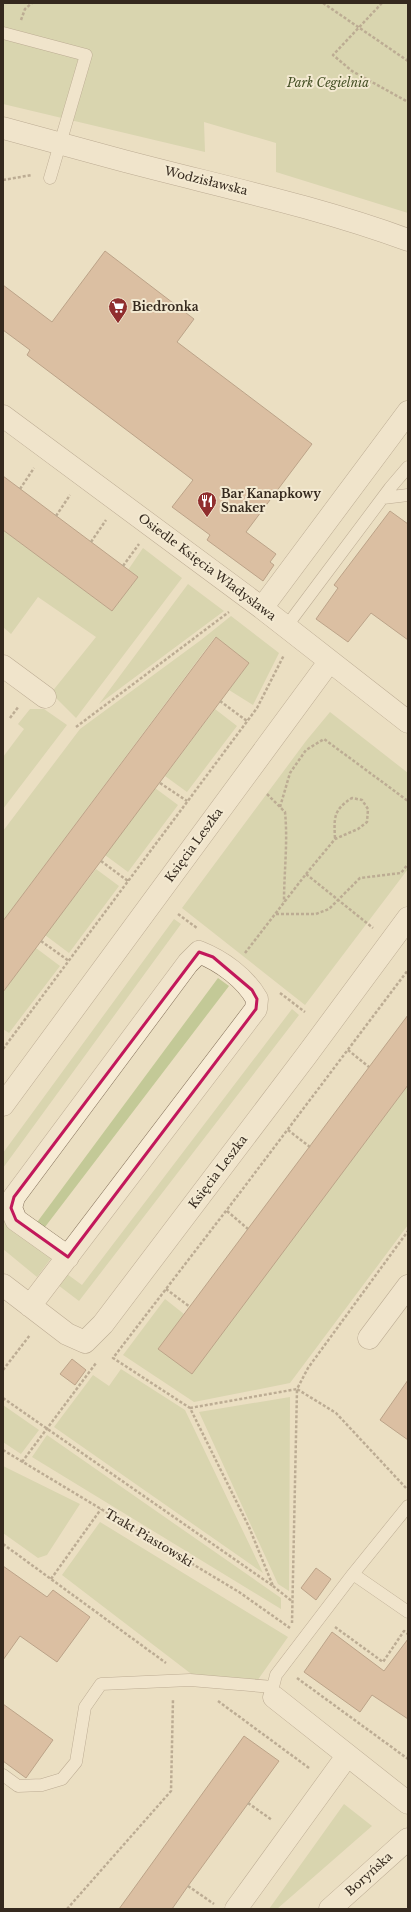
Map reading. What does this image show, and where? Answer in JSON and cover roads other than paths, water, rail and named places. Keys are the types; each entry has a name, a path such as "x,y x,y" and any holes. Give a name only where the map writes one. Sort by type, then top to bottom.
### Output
{"street":[{"name":"Wodzisławska","path":"3,128 116,159 264,195 363,224 408,240"},
{"path":"262,608 408,412"},
{"name":"Osiedle Księcia Władysława","path":"3,416 262,608 329,662 408,722"},
{"name":"Księcia Leszka","path":"3,1105 329,662"},
{"path":"3,666 45,697"},
{"name":"Księcia Leszka","path":"3,1285 66,1334 85,1342 103,1324 408,918"},
{"path":"30,1306 68,1257 256,1009 257,1000 252,990 213,957 199,952 188,963 14,1197 11,1208 16,1220 68,1257"},
{"path":"369,1338 408,1286"},
{"path":"273,1692 347,1756 408,1803"},
{"path":"236,1909 347,1756"},
{"name":"Boryńska","path":"330,1909 408,1839"}],"lane":[{"path":"3,33 86,55 50,178"},
{"path":"286,627 408,467"},
{"path":"383,498 408,495"},
{"path":"3,1775 18,1786 42,1785 62,1779 76,1762 84,1707 101,1684 190,1680 273,1692 276,1675 353,1574 408,1506"},
{"path":"353,1574 408,1612"}],"place":[{"name":"Biedronka","path":"118,324"},
{"name":"Bar Kanapkowy Snaker","path":"207,518"}],"park label":[{"name":"Park Cegielnia","path":"328,83"}]}
